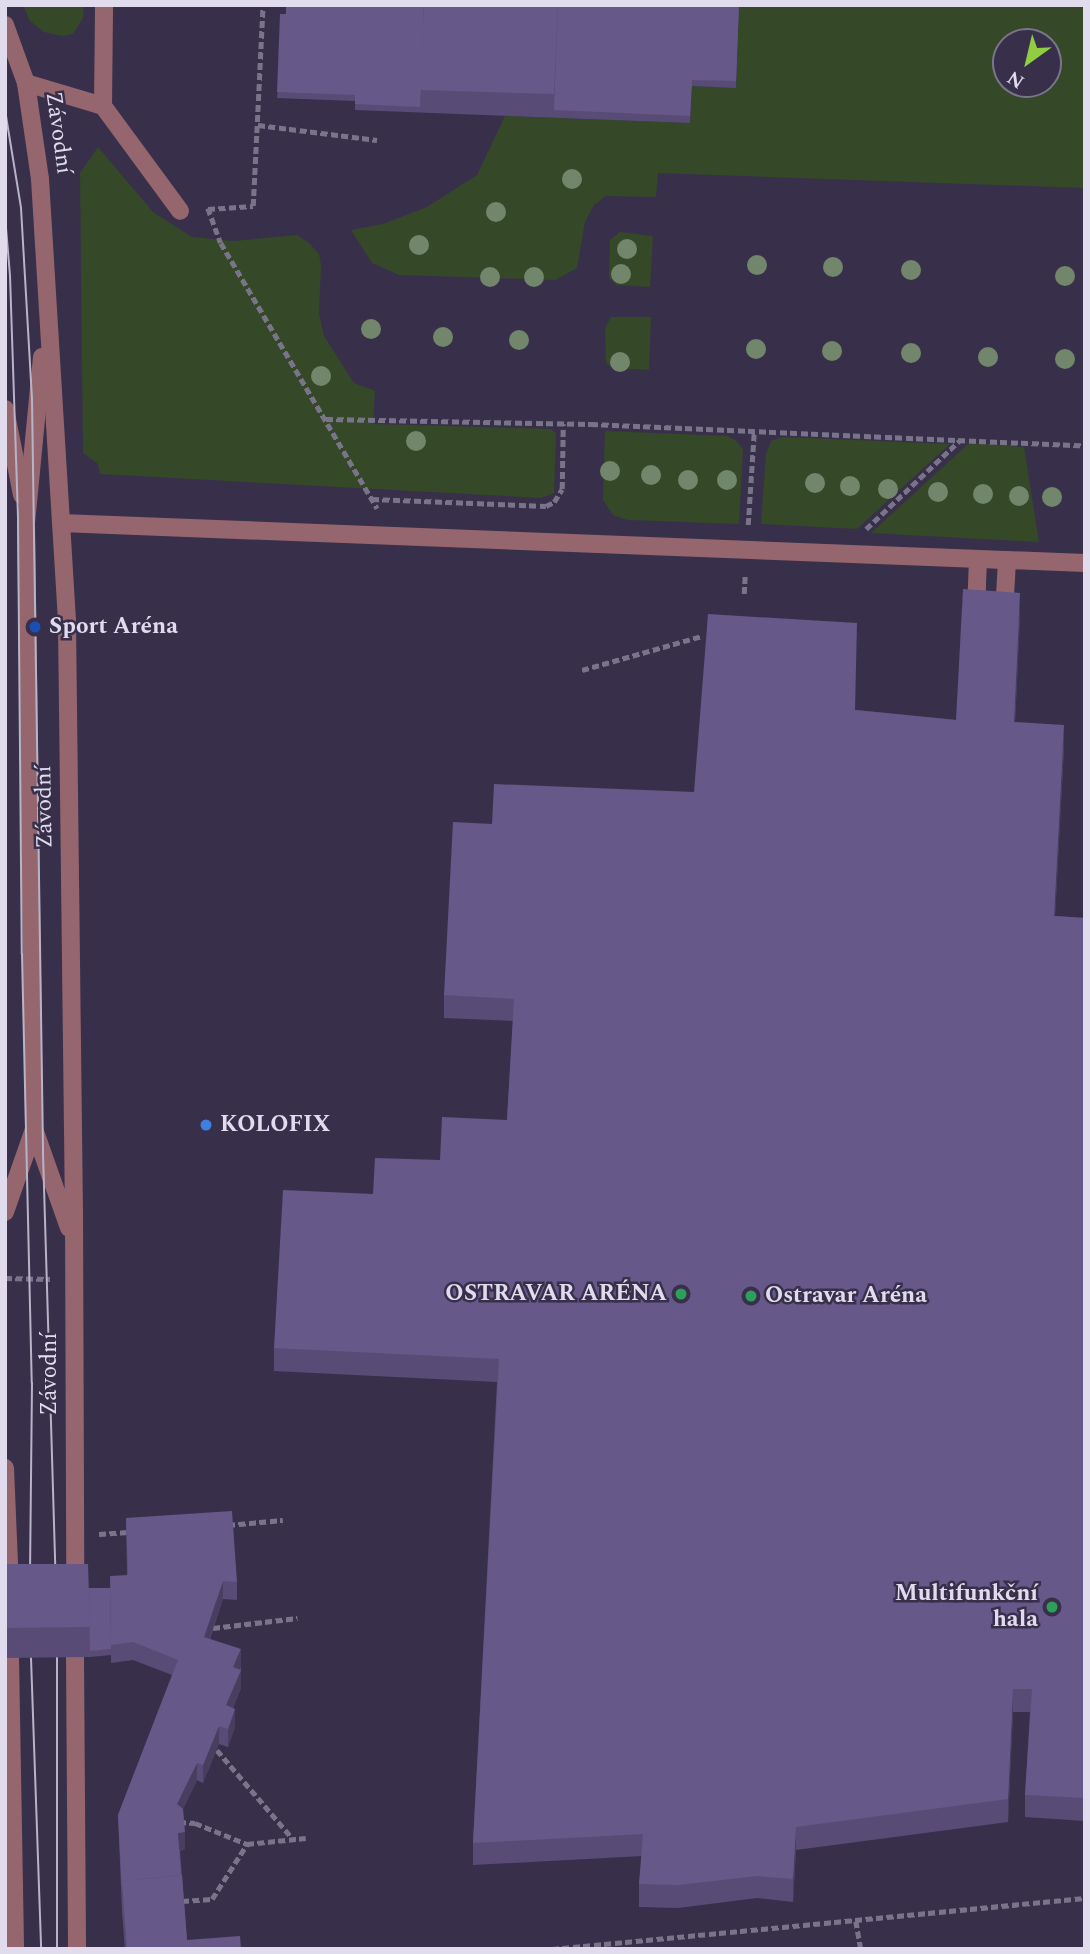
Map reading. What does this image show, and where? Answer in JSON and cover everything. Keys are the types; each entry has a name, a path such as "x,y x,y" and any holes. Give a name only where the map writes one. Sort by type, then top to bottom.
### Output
{"street":[{"path":"104,5 103,106 180,211"},
{"name":"Závodní","path":"5,25 26,83 40,179 67,624 75,1594"},
{"path":"26,83 103,106"},
{"path":"47,304 26,522 34,1129 74,1242"},
{"path":"5,409 26,522"},
{"path":"61,523 1085,563"},
{"path":"975,624 978,559"},
{"path":"1004,626 1007,560"},
{"path":"5,1212 34,1129"},
{"path":"5,1468 10,1595"},
{"path":"75,1657 77,1949"},
{"path":"10,1658 15,1949"},
{"path":"9,1949 14,1918"}],"path":[{"path":"208,209 253,206 263,5"},
{"path":"258,125 377,140"},
{"path":"200,199 208,209 221,243 393,536"},
{"path":"326,419 563,424 1085,446"},
{"path":"371,499 546,506 554,502 562,489 563,424"},
{"path":"744,594 754,432"},
{"path":"840,554 960,440"},
{"path":"582,670 702,636"},
{"path":"217,1525 283,1521"},
{"path":"98,1534 138,1531"},
{"path":"213,1628 297,1618"},
{"path":"217,1750 294,1839"},
{"path":"177,1822 195,1823 247,1844 306,1838"},
{"path":"182,1901 212,1899 247,1844"},
{"path":"552,1949 1085,1898"},
{"path":"856,1921 861,1949"}],"green space":[{"path":"23,5 84,5 83,18 73,34 62,36 44,32 30,21"},
{"path":"739,5 1085,5 1085,188 658,173 656,197 606,196 594,205 585,222 577,268 555,280 399,275 372,263 351,230 383,224 427,207 477,175 505,116 690,123 692,86 736,87"},
{"path":"98,147 153,212 192,237 234,241 297,235 309,243 319,254 321,265 319,313 324,336 354,383 375,391 373,424 550,429 556,433 554,493 541,498 100,474 98,464 83,453 80,173"},
{"path":"620,232 653,236 650,287 617,285 609,278 610,240"},
{"path":"611,317 651,317 649,370 614,368 606,363 605,328"},
{"path":"605,431 728,436 736,441 743,449 739,524 628,520 614,516 603,500"},
{"path":"783,437 950,444 857,529 761,524 766,454 771,441"},
{"path":"969,443 1024,447 1039,542 871,533"}],"building":[{"path":"286,5 424,5 420,107 355,104 355,95 277,92 280,14 286,14"},
{"path":"424,5 558,5 554,94 420,90"},
{"path":"558,5 739,5 736,81 692,80 690,116 554,110"},
{"name":"OSTRAVAR ARÉNA","path":"963,589 1020,593 1014,722 1064,725 1054,916 1085,918 1085,1798 1025,1795 1032,1689 1013,1689 1008,1799 796,1827 793,1879 757,1876 678,1885 639,1884 643,1834 473,1843 499,1359 274,1348 283,1190 373,1194 375,1158 440,1160 442,1117 507,1120 514,999 444,995 453,822 492,824 494,784 694,792 708,614 857,623 855,710 956,720"},
{"path":"232,1511 237,1582 223,1581 204,1637 241,1649 233,1667 241,1670 226,1705 235,1709 228,1729 219,1726 203,1765 197,1763 177,1804 183,1809 185,1832 178,1833 181,1875 122,1881 122,1893 118,1815 178,1660 133,1642 111,1645 110,1576 128,1575 126,1518"},
{"path":"5,1564 88,1564 90,1627 5,1628"},
{"path":"89,1588 110,1588 111,1649 90,1651"},
{"path":"182,1875 187,1940 240,1936 241,1949 127,1949 122,1881"}],"tram line":[{"path":"5,110 21,208 32,399 43,1153 56,1582"},
{"path":"5,216 10,276 18,521 22,954 32,1383 30,1584"},
{"path":"57,1657 57,1949"},
{"path":"31,1658 41,1949"}],"place":[{"name":"Sport Aréna","path":"35,627"},
{"name":"KOLOFIX","path":"206,1125"},
{"name":"OSTRAVAR ARÉNA","path":"681,1294"},
{"name":"Ostravar Aréna","path":"751,1296"},
{"name":"Multifunkční hala","path":"1052,1607"}]}
